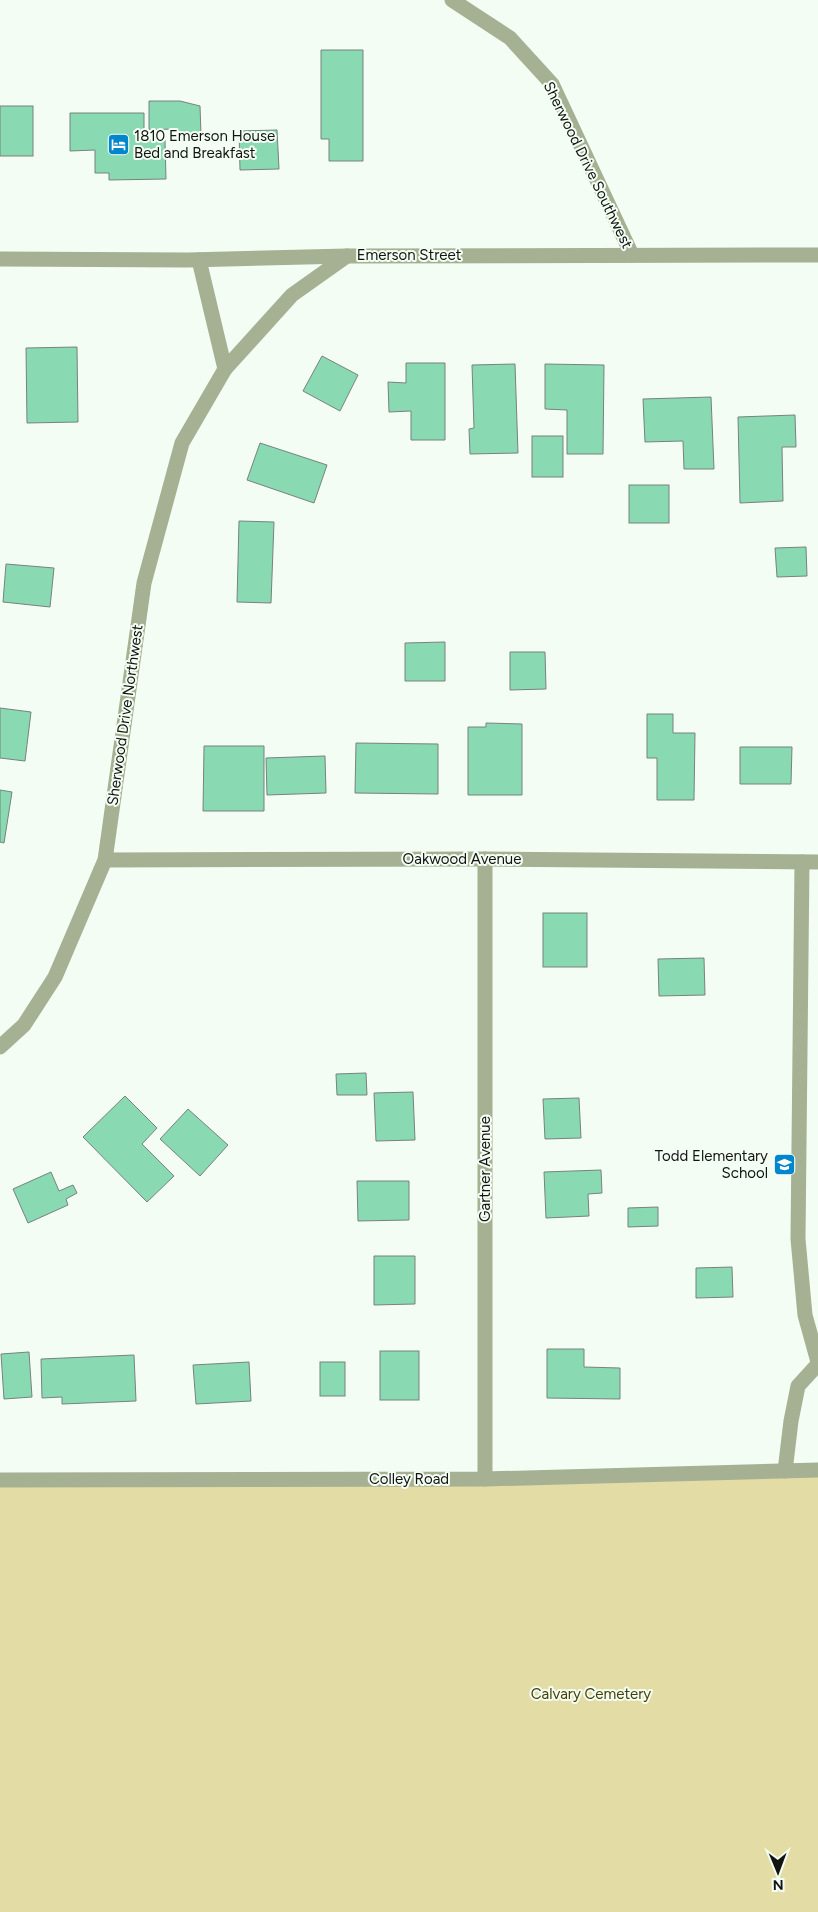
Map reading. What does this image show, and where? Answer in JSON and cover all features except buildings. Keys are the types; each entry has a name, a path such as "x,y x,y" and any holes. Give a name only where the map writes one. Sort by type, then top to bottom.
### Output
{"street":[{"name":"Sherwood Drive Southwest","path":"452,0 510,38 552,84 632,255"},
{"name":"Emerson Street","path":"0,259 199,260 347,256 818,255"},
{"name":"Sherwood Drive Northwest","path":"0,1047 24,1024 55,977 105,860 144,584 182,443 225,369 292,296 347,256"},
{"path":"199,260 225,369"},
{"name":"Oakwood Avenue","path":"105,860 485,859 818,862"},
{"name":"Gartner Avenue","path":"485,859 485,1479"},
{"path":"785,1471 791,1421 798,1386 818,1363 805,1315 798,1239 802,862"},
{"name":"Colley Road","path":"0,1480 485,1479 818,1470"}],"green space":[{"name":"Calvary Cemetery","path":"818,1470 818,1912 0,1912 0,1480"}],"place":[{"name":"1810 Emerson House Bed and Breakfast","path":"118,145"},
{"name":"Todd Elementary School","path":"784,1165"}]}
